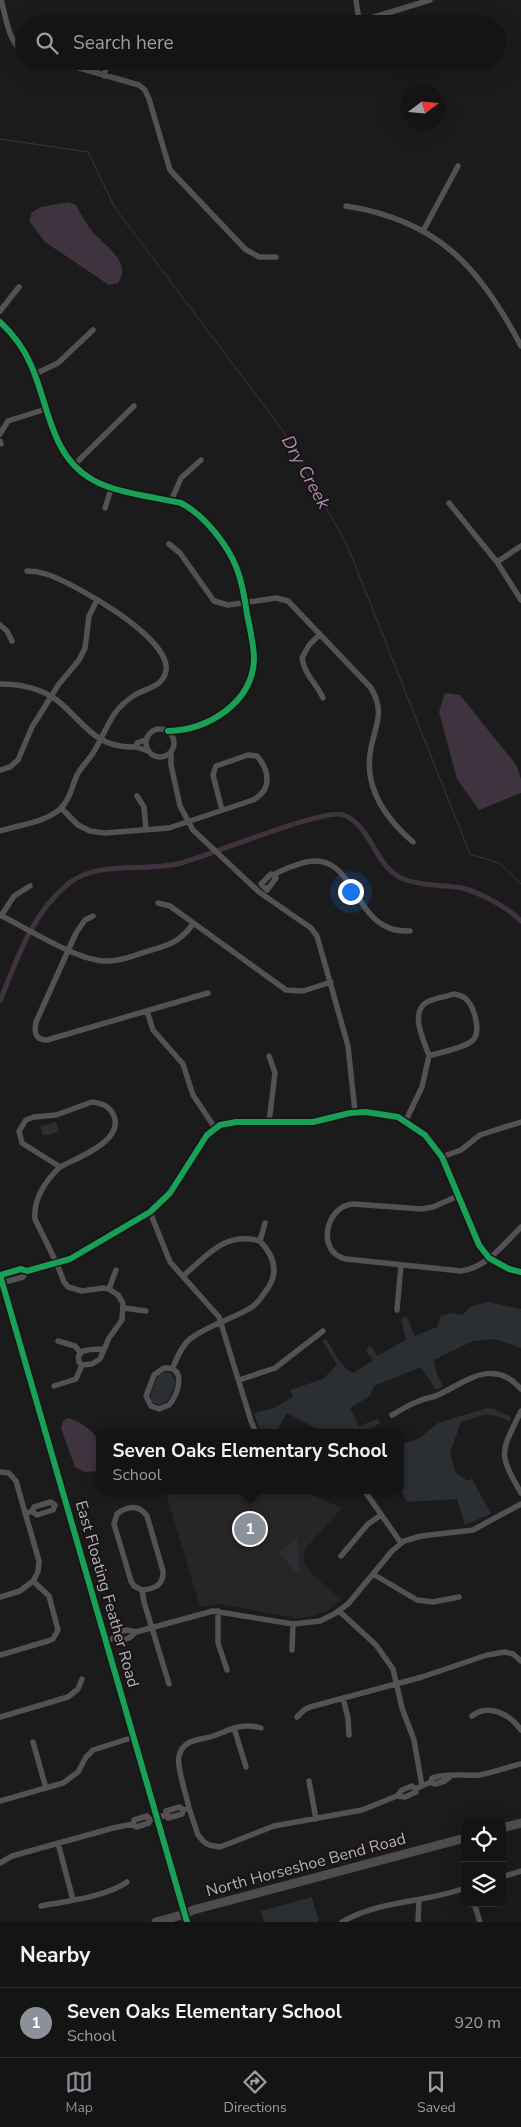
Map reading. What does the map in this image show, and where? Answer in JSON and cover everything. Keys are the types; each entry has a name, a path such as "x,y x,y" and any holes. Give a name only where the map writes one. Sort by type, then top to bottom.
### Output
{"highway":[{"path":"506,1827 521,1823"},
{"name":"North Horseshoe Bend Road","path":"156,1922 186,1918 193,1910 461,1839"}],"main road":[{"name":"East Floating Feather Road","path":"1,1279 66,1502 110,1640 153,1819 186,1918"}],"street":[{"path":"1,0 15,42"},
{"path":"356,0 358,15"},
{"path":"379,15 430,0"},
{"path":"84,70 139,85 145,90 170,170 245,249 259,257 276,257"},
{"path":"104,76 106,70"},
{"path":"423,231 458,166"},
{"path":"346,206 384,214 423,231 441,242 479,277 496,300 521,346"},
{"path":"0,311 19,287"},
{"path":"0,322 23,350 35,374 58,443 74,465 94,481 186,506 201,517 228,552 238,572 254,659 248,686 239,700 215,718 180,731 156,730 147,739 137,743 136,747"},
{"path":"35,374 53,367 93,330"},
{"path":"74,465 134,406"},
{"path":"0,434 8,420 46,409"},
{"path":"171,501 181,478 201,460"},
{"path":"105,508 112,486"},
{"path":"449,503 498,562 521,600"},
{"path":"169,544 180,553 214,601 228,605 276,598 284,599 296,609 371,688 376,697 379,714 371,748 372,782 383,810 413,842"},
{"path":"498,562 521,546"},
{"path":"0,831 47,817 61,808 68,797 78,772 94,752 111,719 135,695 160,683 166,672 166,660 163,656 144,633 120,613 56,578 41,572 27,571"},
{"path":"0,770 10,767 18,760 32,727 83,653 89,616 97,600"},
{"path":"0,625 12,641"},
{"path":"320,634 309,645 302,658 307,675 316,684 323,698"},
{"path":"0,684 30,687 52,697 85,728 100,738 120,746 136,747 148,751 171,765"},
{"path":"180,731 171,753 171,765 180,806 187,822 217,854 311,928 317,936 348,1046 356,1112"},
{"path":"168,732 172,735 174,744"},
{"path":"147,739 148,751"},
{"path":"159,758 171,753"},
{"path":"61,808 78,826 90,831 104,833 169,828 222,810 259,796 267,786 268,778 265,768 257,756 253,755 216,766 213,775 222,810"},
{"path":"137,796 144,807 146,830"},
{"path":"261,890 261,884 271,874 274,875 309,861 320,860 330,863 339,870 379,922 397,930 410,931"},
{"path":"30,886 14,896 1,916 68,950 98,961 121,959 176,942 193,924"},
{"path":"158,903 170,906 286,990 303,991 331,982"},
{"path":"93,916 85,920 79,928 36,1022 34,1031 41,1040 47,1040 208,993"},
{"path":"406,1120 422,1087 429,1056 418,1021 421,1007 428,1001 454,994 467,999 476,1024 474,1038 466,1044 429,1056"},
{"path":"147,1011 153,1030 183,1064 192,1095 215,1128"},
{"path":"269,1056 275,1073 269,1122"},
{"path":"60,1167 22,1143 19,1131 22,1125 26,1120 34,1117 56,1115 92,1102 108,1107 115,1117 116,1124 111,1137 60,1167 38,1196 34,1211 37,1225 64,1282 74,1290 82,1292 103,1288 109,1289 118,1295 124,1308 122,1320 109,1338 96,1362 82,1365"},
{"path":"1,1279 23,1277 27,1271 57,1264 75,1257 150,1212 170,1193 203,1139 215,1128 230,1122 313,1122 356,1112 382,1113 406,1120 426,1135 442,1157 476,1240 489,1258 509,1269 521,1272"},
{"path":"442,1157 461,1150 480,1135 521,1122"},
{"path":"458,1196 433,1207 422,1209 353,1204 342,1206 331,1218 328,1235 329,1248 336,1256 346,1259 461,1271 472,1269 489,1258 521,1228"},
{"path":"150,1212 162,1238 167,1257 216,1312 222,1322 254,1429"},
{"path":"260,1241 265,1223"},
{"path":"172,1369 186,1343 256,1304 272,1282 275,1271 273,1260 268,1250 260,1241 244,1237 228,1240 182,1276"},
{"path":"397,1310 401,1266"},
{"path":"109,1289 116,1270"},
{"path":"124,1308 146,1310"},
{"path":"239,1380 275,1368 323,1331"},
{"path":"58,1341 75,1346 80,1352"},
{"path":"80,1352 104,1349"},
{"path":"80,1352 78,1359 82,1365"},
{"path":"54,1386 76,1379 82,1365"},
{"path":"172,1369 180,1381 172,1402 162,1409 154,1408 148,1402 146,1396 154,1375 160,1370 172,1369"},
{"path":"392,1415 417,1401 439,1395 481,1374 504,1376 521,1389"},
{"path":"521,1411 507,1440 504,1456 506,1466 521,1492"},
{"path":"0,1472 13,1475 39,1561 38,1572 33,1581 20,1591 0,1597"},
{"path":"367,1494 401,1543"},
{"path":"25,1514 32,1511 36,1515 53,1510 55,1505 66,1502"},
{"path":"110,1640 118,1642 129,1638 136,1632 218,1611 293,1624 314,1622 339,1611 352,1601 401,1543 415,1537 473,1530 521,1504"},
{"path":"138,1507 144,1510 147,1516 163,1571 163,1578 156,1586 142,1590 134,1586 130,1581 114,1524 117,1514 122,1510 138,1507"},
{"path":"341,1556 368,1524 381,1515"},
{"path":"373,1574 417,1600 433,1602 459,1597"},
{"path":"0,1655 48,1642 57,1634 58,1625 49,1596 33,1581"},
{"path":"142,1590 169,1684"},
{"path":"218,1611 218,1643 227,1670"},
{"path":"339,1611 386,1657 397,1683 402,1708 414,1740 418,1787"},
{"path":"292,1650 293,1624"},
{"path":"297,1717 304,1710 439,1672 487,1655 500,1652 513,1654 521,1661"},
{"path":"0,1717 68,1697 78,1689 82,1679"},
{"path":"343,1698 348,1718 349,1735"},
{"path":"472,1716 478,1712 488,1710 501,1712 511,1718 521,1730"},
{"path":"261,1728 251,1725 234,1728 213,1736 190,1741 183,1747 178,1756 178,1766 185,1787 186,1809 198,1835 204,1842 214,1847 220,1847 274,1826 362,1810 397,1796 402,1790 431,1782 432,1778 442,1774 451,1776 487,1773 521,1764"},
{"path":"234,1728 246,1767"},
{"path":"0,1801 70,1780 93,1750 134,1737"},
{"path":"33,1742 46,1788"},
{"path":"310,1781 316,1819"},
{"path":"0,1863 12,1856 133,1824 134,1820 147,1816 153,1819 166,1815 166,1811 180,1807 186,1809"},
{"path":"58,1843 74,1900"},
{"path":"506,1876 521,1871"},
{"path":"41,1906 74,1900 117,1888 127,1882"},
{"path":"342,1922 387,1905 440,1896 461,1889"},
{"path":"418,1922 419,1900"},
{"path":"475,1907 480,1922"}],"shaded area":[{"path":"69,202 76,205 90,229 116,255 122,268 118,283 109,285 45,242 29,221 32,212 41,207"},
{"path":"445,693 460,695 517,766 521,779 521,793 479,810 457,779 439,712"},
{"path":"56,1122 59,1132 43,1136 40,1126"},
{"path":"488,1302 521,1309 521,1348 495,1339 473,1341 434,1360 437,1374 443,1386 436,1390 421,1367 374,1386 370,1396 350,1408 359,1426 378,1419 380,1423 370,1429 317,1429 287,1413 277,1429 261,1429 256,1421 254,1413 274,1408 293,1397 290,1390 323,1379 337,1365 322,1340 327,1340 342,1364 354,1373 373,1360 365,1350 371,1346 377,1356 406,1340 401,1319 406,1316 415,1336 437,1327 441,1316 451,1313 462,1315 472,1306"},
{"path":"164,1372 171,1373 176,1382 168,1401 159,1405 152,1402 150,1394 158,1376"},
{"path":"487,1408 494,1409 511,1417 510,1422 496,1416 486,1415 461,1422 450,1453 455,1472 468,1481 472,1479 491,1514 465,1525 457,1499 407,1502 403,1494 404,1444 418,1439 438,1423"},
{"path":"68,1418 78,1422 96,1437 96,1471 85,1472 75,1467 61,1428 63,1421"},
{"path":"166,1494 310,1494 342,1508 305,1549 304,1564 314,1576 342,1600 327,1611 314,1616 296,1618 219,1604 200,1607"},
{"path":"297,1538 300,1573 297,1574 279,1552"},
{"path":"312,1897 319,1922 264,1922 261,1911"}],"waterway":[{"name":"Dry Creek","path":"0,139 88,152 115,208 281,428 347,545 470,854 499,863 521,884"},
{"path":"0,1001 19,953 35,923 55,896 80,876 108,869 167,866 181,863 266,833 333,814 344,815 354,821 362,829 380,858 396,875 413,882 469,890 502,906 521,921"}],"cycle path":[{"path":"0,322 18,342 28,359 59,444 79,470 93,480 112,488 181,503 190,508 206,523 228,550 237,569 253,643 254,660 251,675 245,689 225,711 198,726 168,731"},
{"path":"0,1275 21,1269 27,1271 70,1259 150,1212 170,1193 207,1135 220,1125 236,1122 313,1122 350,1113 366,1112 398,1117 425,1135 442,1157 479,1245 489,1258 509,1269 521,1272"},
{"path":"0,1275 187,1922"}],"place":[{"name":"Seven Oaks Elementary School","path":"250,1529"}]}
